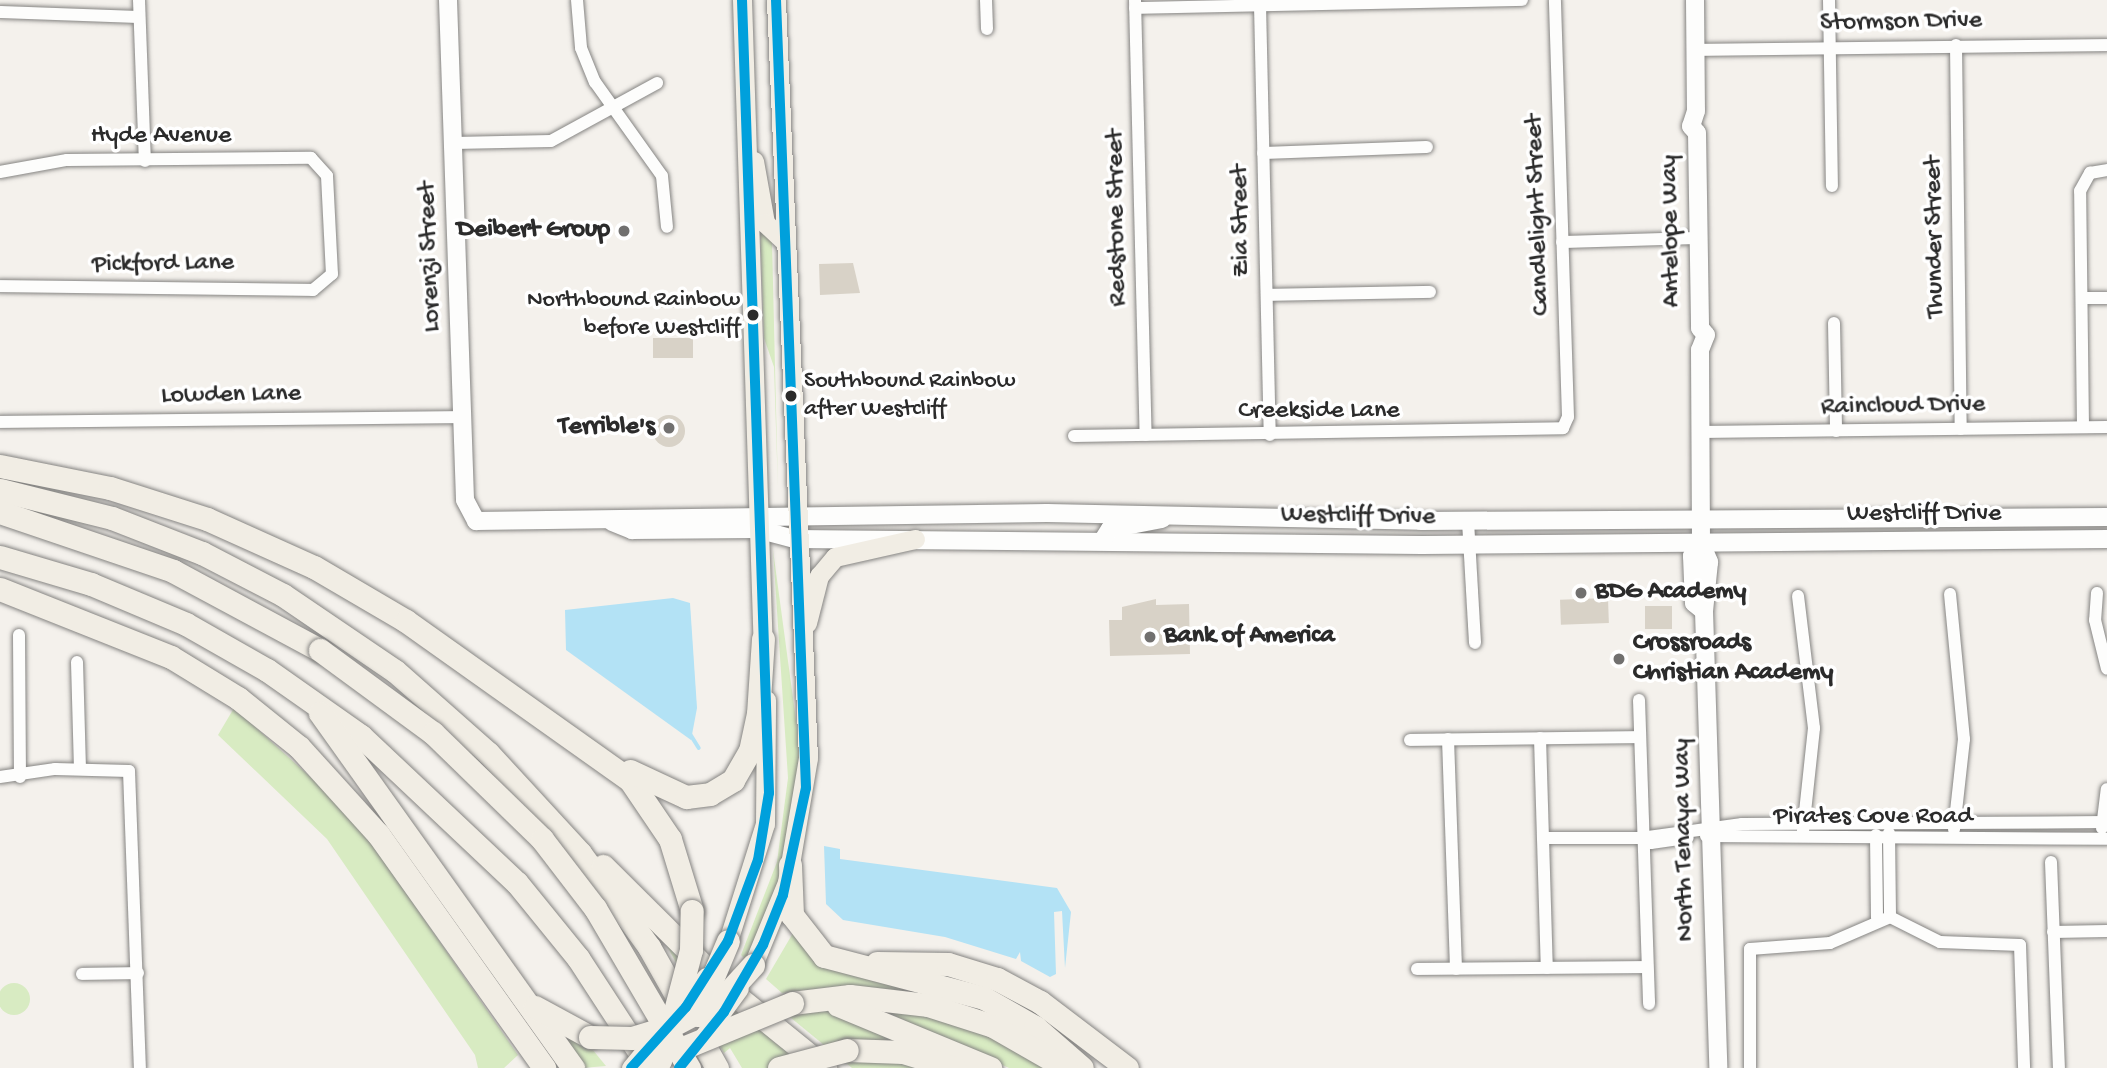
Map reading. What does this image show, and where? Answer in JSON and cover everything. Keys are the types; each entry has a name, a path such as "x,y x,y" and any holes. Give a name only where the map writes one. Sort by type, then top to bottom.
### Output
{"highway":[{"path":"0,466 158,501 280,550 407,621 597,752 630,780 661,823 692,911 691,950 671,1026 667,1065"},
{"path":"0,490 149,531 283,595 426,696 550,818 663,920 733,994 825,1068"},
{"path":"0,512 173,571 317,655 431,748 523,839 582,912 667,1065"},
{"path":"0,526 170,583 317,655"},
{"path":"0,557 147,606 307,697 406,773 504,868 667,1065"},
{"path":"0,589 163,653 285,734 378,834 525,1045 544,1068"},
{"path":"597,752 680,797 722,789 750,751 763,639"},
{"path":"307,697 573,1068"},
{"path":"550,818 649,947 717,1068"},
{"path":"790,865 789,903 800,930 843,964 984,998 1035,1027 1082,1068"},
{"path":"667,1065 698,1013 728,941"},
{"path":"843,964 937,963 987,975 1040,1002 1127,1068"},
{"path":"521,992 547,1016 590,1037 632,1038 671,1026 698,1013 728,994 753,965"},
{"path":"667,1065 705,1036 792,1003 850,996 928,1005 993,1026 1066,1068"},
{"path":"792,1003 863,1011 990,1068"},
{"path":"779,1068 847,1050 903,1052 955,1068"}],"main road":[{"name":"Lorenzi Street","path":"448,0 467,512"},
{"path":"631,1068 671,1026 728,941 752,880 767,809 742,0"},
{"path":"705,1036 753,965 790,865 808,768 794,527 776,0"},
{"name":"Antelope Way","path":"1695,0 1696,111 1703,118 1697,133 1700,328 1706,342 1700,350 1701,531"},
{"path":"746,136 765,223 784,241"},
{"name":"Westcliff Drive","path":"467,512 484,522 611,522 632,530 757,522 915,539 1240,540 1469,545 1701,531 2107,517"},
{"path":"964,513 969,529 989,541"},
{"name":"Westcliff Drive","path":"794,527 964,513 1171,514 1468,521 1701,531 2107,539"},
{"path":"1103,540 1110,529 1171,514"},
{"path":"1240,540 1241,516"},
{"name":"North Tenaya Way","path":"1701,531 1709,562 1704,611 1717,1068"},
{"path":"802,645 816,582 829,563 850,551 915,539"}],"street":[{"path":"139,0 145,161"},
{"path":"577,0 581,48 612,106 662,176 667,227"},
{"path":"986,0 986,29"},
{"path":"1135,4 1260,5 1522,0"},
{"name":"Candlelight Street","path":"1555,0 1568,417 1563,428"},
{"path":"1829,0 1832,186"},
{"name":"Redstone Street","path":"1135,4 1146,435"},
{"name":"Zia Street","path":"1260,5 1269,435"},
{"path":"0,12 139,17"},
{"name":"Thunder Street","path":"1956,45 1961,429"},
{"name":"Stormson Drive","path":"1695,50 2107,45"},
{"path":"454,143 551,141 657,83"},
{"path":"1263,153 1427,147"},
{"name":"Hyde Avenue","path":"0,172 67,160 312,158 322,163 332,274 325,284"},
{"path":"2083,427 2080,191 2090,173 2107,170"},
{"path":"1562,242 1698,238"},
{"name":"Pickford Lane","path":"0,286 313,290 325,284"},
{"path":"1266,295 1430,292"},
{"path":"2082,298 2107,298"},
{"path":"1834,323 1836,431"},
{"name":"Lowden Lane","path":"0,422 462,417"},
{"name":"Raincloud Drive","path":"1700,432 2107,427"},
{"name":"Creekside Lane","path":"1074,436 1269,435 1563,428"},
{"path":"1468,521 1475,643"},
{"path":"2097,593 2095,620 2107,669"},
{"path":"1950,594 1964,739 1954,840"},
{"path":"1798,596 1814,728 1803,824 1804,842"},
{"path":"19,635 20,777"},
{"path":"78,662 80,769"},
{"path":"1639,699 1641,838 1649,1004"},
{"path":"1410,740 1640,737"},
{"path":"1540,738 1548,968"},
{"path":"1448,740 1455,969"},
{"path":"0,778 80,769 129,771 135,837 140,1068"},
{"path":"2104,839 2107,789"},
{"name":"Pirates Cove Road","path":"1543,838 1641,838 1803,824 2105,822"},
{"path":"1882,824 1884,918"},
{"name":"Pirates Cove Road","path":"1712,832 1804,842 2104,839"},
{"path":"2050,862 2059,1068"},
{"path":"1750,1068 1750,949 1830,943 1884,918 1940,942 2020,945 2024,1068"},
{"path":"2053,932 2107,931"},
{"path":"1417,969 1646,967"},
{"path":"82,974 138,973"}],"green space":[{"path":"759,198 772,242 778,490 774,367 764,338"},
{"path":"773,550 800,750 785,864 747,961 741,955 777,862 788,778"},
{"path":"234,708 338,802 377,851 518,1055 504,1068 478,1068 475,1055 327,839 218,735"},
{"path":"657,927 774,1042 808,1068 742,1068 730,1048 724,1053"},
{"path":"793,933 832,969 940,992 1000,1015 834,987 782,993 766,979"},
{"path":"14,983 25,988 30,999 25,1010 14,1015 3,1010 -2,999 3,988"},
{"path":"873,1006 956,1019 1054,1068 1009,1068"},
{"path":"825,1010 857,1016 938,1068 852,1068 785,1013"},
{"path":"560,1036 588,1044 606,1066 582,1068"}],"water":[{"path":"673,598 690,603 697,708 691,740 566,650 565,610"},
{"path":"824,846 840,849 840,859 1057,888 1071,912 1065,968 1062,911 1054,912 1056,974 1050,977 1021,961 1020,952 1016,959 945,937 843,920 826,904"}],"building":[{"path":"853,263 860,293 820,295 819,264"},
{"path":"657,295 693,295 693,308 657,308"},
{"path":"653,338 693,338 693,358 653,358"},
{"name":"Terrible's","path":"669,415 680,420 685,431 680,442 669,447 658,442 653,431 658,420"},
{"path":"1608,598 1609,623 1561,625 1560,600"},
{"name":"Bank of America","path":"1156,599 1156,605 1189,604 1190,654 1110,656 1109,620 1122,620 1122,607"},
{"path":"1645,606 1672,606 1672,629 1645,629"}],"waterway":[{"path":"691,735 699,748"}],"transit line":[{"path":"631,1068 686,1007 728,941 758,860 769,793 742,0"},
{"path":"679,1068 724,1012 763,945 783,895 806,788 776,0"}],"place":[{"name":"Deibert Group","path":"624,231"},
{"name":"Northbound Rainbow before Westcliff","path":"753,315"},
{"name":"Southbound Rainbow after Westcliff","path":"791,396"},
{"name":"Terrible's","path":"669,428"},
{"name":"BDG Academy","path":"1581,593"},
{"name":"Bank of America","path":"1150,637"},
{"name":"Crossroads Christian Academy","path":"1619,659"}]}
